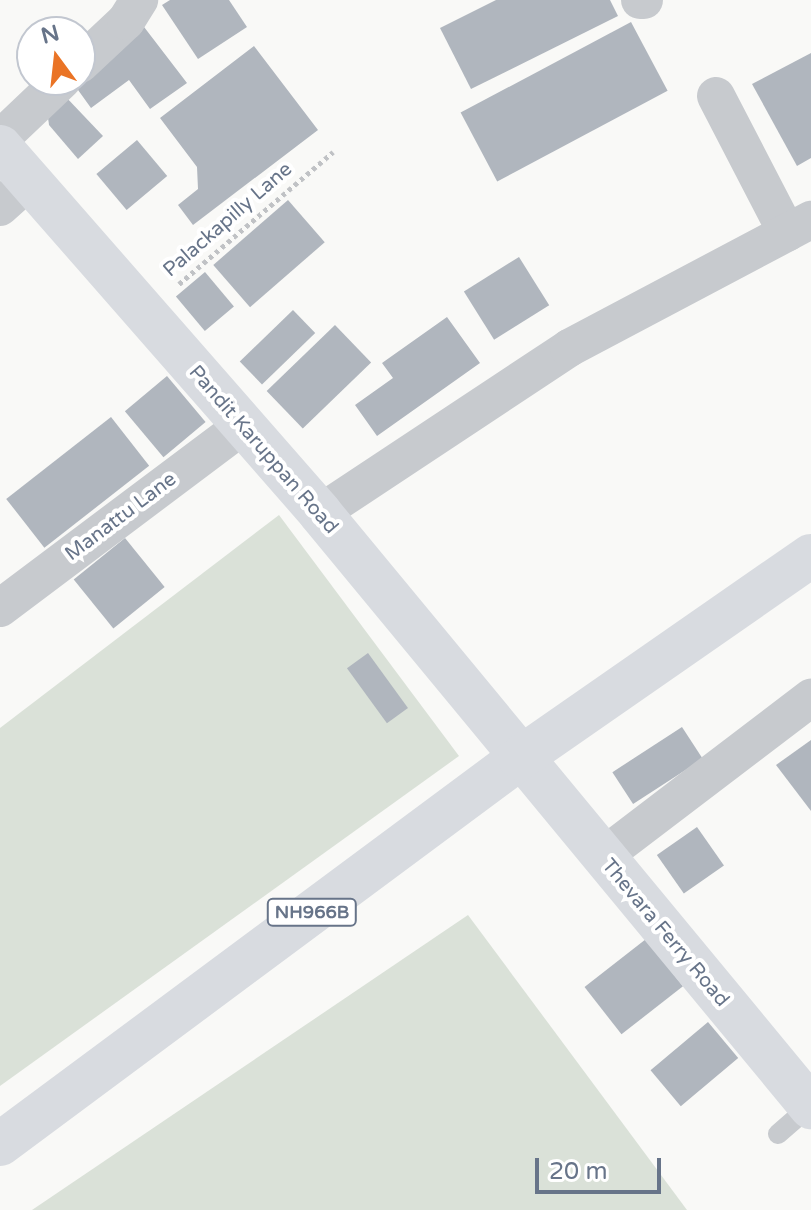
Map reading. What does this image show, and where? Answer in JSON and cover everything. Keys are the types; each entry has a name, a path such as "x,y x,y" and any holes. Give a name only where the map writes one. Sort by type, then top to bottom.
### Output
{"main road":[{"name":"Pandit Karuppan Road","path":"0,147 14,194 144,313 320,513 520,758"},
{"name":"NH966B","path":"0,1144 520,758 811,556"},
{"name":"Thevara Ferry Road","path":"520,758 811,1106"}],"street":[{"path":"96,49 126,21 139,0"},
{"path":"0,139 45,96"},
{"path":"320,513 569,348 799,226 716,96"},
{"name":"Manattu Lane","path":"0,608 242,426"},
{"path":"602,857 811,698"}],"lane":[{"path":"778,1134 811,1106"}],"path":[{"name":"Palackapilly Lane","path":"144,313 333,152"}],"shaded area":[{"path":"279,515 459,756 0,1086 0,728"},
{"path":"468,915 687,1210 32,1210"}],"building":[{"path":"170,0 229,0 247,27 198,59 162,5"},
{"path":"496,0 610,0 618,16 471,89 440,28"},
{"path":"631,22 668,91 497,181 461,113"},
{"path":"141,23 187,83 150,109 129,80 91,108 82,96 96,96 96,63"},
{"path":"254,46 318,130 193,225 178,205 198,189 197,167 160,118"},
{"path":"811,53 811,158 797,166 752,84"},
{"path":"65,96 103,136 78,159 49,125 47,110"},
{"path":"137,140 167,176 127,210 96,174"},
{"path":"288,200 325,242 250,307 213,265"},
{"path":"519,257 549,305 494,340 464,291"},
{"path":"205,272 234,306 205,331 176,296"},
{"path":"293,310 315,333 262,384 240,361"},
{"path":"447,317 480,363 377,436 355,405 393,378 382,363"},
{"path":"335,325 371,362 303,428 267,391"},
{"path":"167,376 206,422 163,457 125,411"},
{"path":"111,417 149,466 44,548 6,499"},
{"path":"125,538 165,587 113,628 74,580"},
{"path":"368,653 408,708 387,723 347,668"},
{"path":"682,727 703,759 633,804 612,772"},
{"path":"811,740 811,811 776,765"},
{"path":"697,827 724,866 684,894 657,855"},
{"path":"646,939 683,986 621,1034 585,987"},
{"path":"708,1022 738,1058 681,1106 651,1070"}]}
